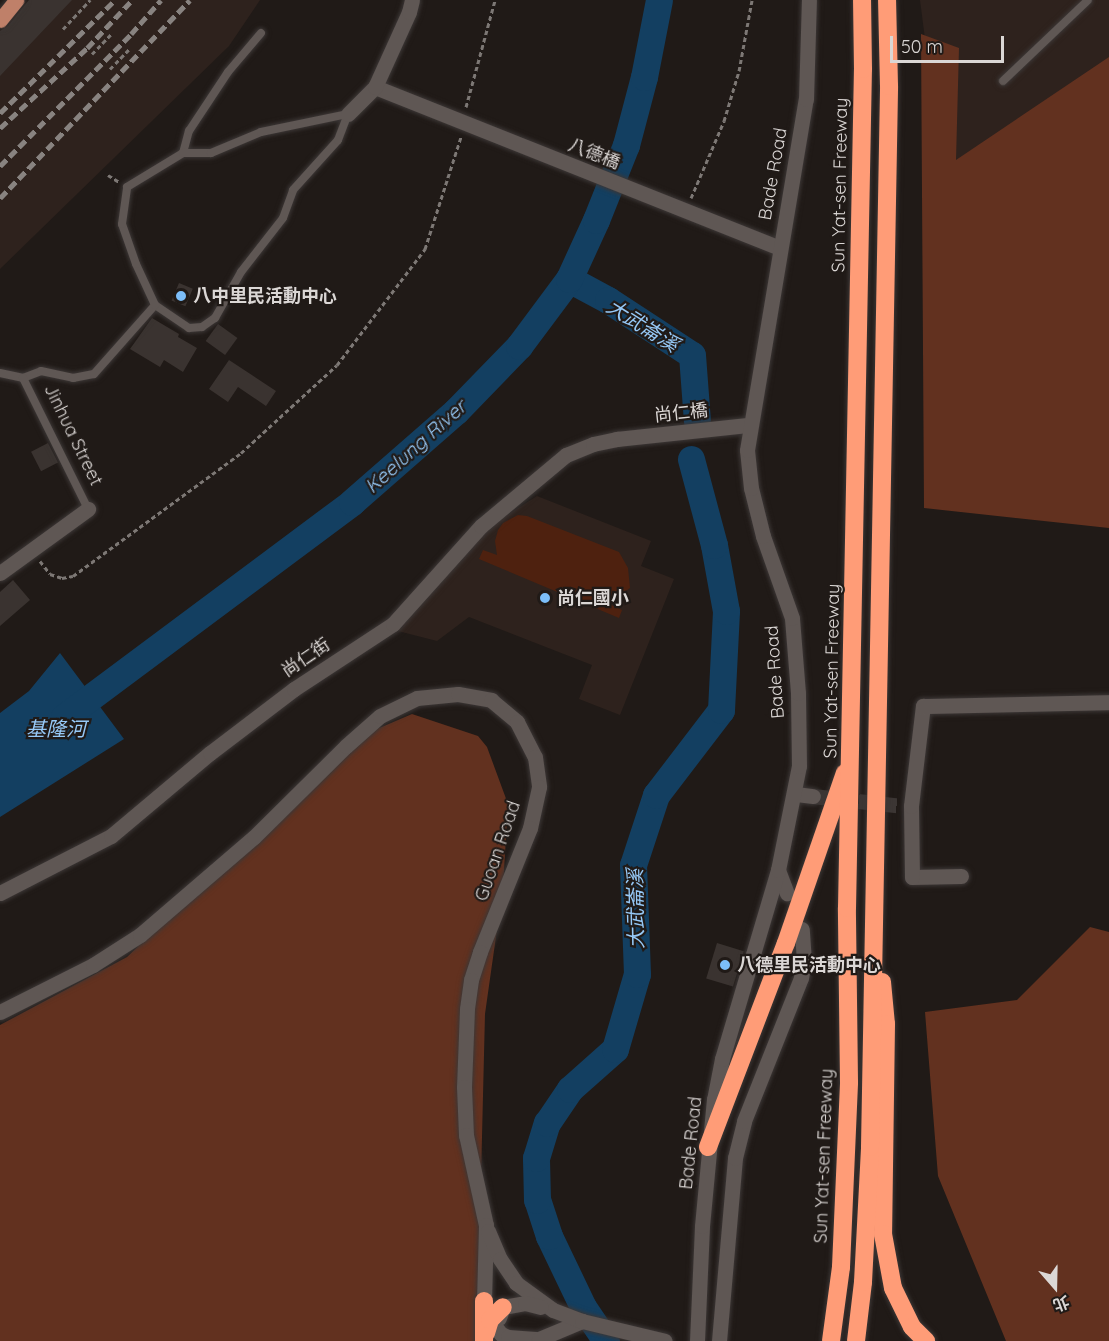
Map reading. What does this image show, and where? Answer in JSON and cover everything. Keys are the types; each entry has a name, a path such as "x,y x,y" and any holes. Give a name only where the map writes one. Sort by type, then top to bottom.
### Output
{"highway":[{"name":"Sun Yat-sen Freeway","path":"831,1341 841,1267 849,1082 847,908 852,754 863,92 862,0"},
{"path":"856,1341 863,1282 870,1147 872,909 889,86 887,0"},
{"path":"708,1147 786,943 852,754"},
{"path":"872,909 886,1024 883,1234 893,1288 912,1327 926,1341"},
{"path":"863,1282 865,1341"},
{"path":"484,1301 492,1328"}],"main road":[{"path":"0,20 16,0"}],"street":[{"path":"348,114 375,87 409,12 412,0"},
{"name":"Bade Road","path":"698,1341 702,1226 708,1147 722,1059 778,870 796,794 799,766 799,724 793,629 785,596 763,536 751,488 747,450 749,425 806,99 809,0"},
{"path":"375,87 464,122"},
{"name":"八德橋","path":"464,122 709,223 779,248"},
{"name":"尚仁橋","path":"616,439 749,425"},
{"name":"尚仁街","path":"0,893 111,836 210,753 285,696 393,624 481,526 566,455 593,444 616,439"},
{"name":"Jinhua Street","path":"0,573 88,509"},
{"name":"Guoan Road","path":"0,1012 93,964 140,934 254,837 346,746 380,716 417,698 458,694 491,700 517,722 534,757 539,788 530,828 471,980 467,1009 464,1087 466,1135 486,1225 484,1301"},
{"path":"962,876 912,877 908,806 923,706 1109,702"},
{"path":"796,794 813,796"},
{"path":"778,870 787,893"},
{"path":"719,1341 735,1158 744,1121 801,978 804,961 802,929"},
{"path":"486,1225 500,1259 516,1283 553,1310"},
{"path":"582,1321 538,1339 508,1337 492,1328 525,1303 582,1321 665,1341"}],"lane":[{"path":"1003,81 1088,0"},
{"path":"183,153 189,131 228,72 261,33"},
{"path":"348,114 338,140 292,190 283,218 241,272 214,318 202,327 189,328 155,305 136,264 122,224 127,187 183,153 211,153 261,132 348,114"},
{"name":"Jinhua Street","path":"0,373 23,378 41,371 73,378 94,374 155,305"},
{"name":"Jinhua Street","path":"23,378 88,509"}],"path":[{"path":"63,29 90,0"},
{"path":"31,550 50,574 62,578 73,576 241,453 337,365 425,249 464,122 495,0"},
{"path":"687,200 693,196 724,121 739,71 752,0"},
{"path":"92,54 112,33"},
{"path":"110,69 129,49"}],"shaded area":[{"path":"29,0 260,0 229,46 0,269 0,31"},
{"path":"920,0 1109,0 1109,135 946,202"},
{"path":"921,34 959,48 956,160 1109,57 1109,528 924,508"},
{"name":"尚仁國小","path":"537,496 651,541 641,566 674,579 620,715 579,699 592,665 469,617 437,641 394,630 487,528"},
{"path":"518,515 527,516 619,552 628,568 630,588 609,604 622,610 619,618 479,559 483,550 497,555 495,541 498,530 503,523"},
{"path":"412,714 478,736 487,747 508,804 503,887 485,1014 477,1341 0,1341 0,1025 127,957 356,738"},
{"path":"1090,927 1109,932 1109,1341 1006,1341 938,1176 925,1012 1017,1000"}],"water":[{"name":"基隆河","path":"60,653 124,739 0,817 0,713 29,691"}],"building":[{"path":"29,0 72,0 0,76 0,31 8,26"},
{"name":"八中里民活動中心","path":"179,283 193,289 185,306 172,300"},
{"path":"152,318 197,348 183,372 164,360 160,367 130,349"},
{"path":"218,324 237,338 225,355 206,341"},
{"path":"229,360 276,391 266,406 238,387 228,402 209,389"},
{"path":"48,443 58,463 41,471 31,452"},
{"path":"13,580 30,600 0,626 0,592"},
{"name":"八德里民活動中心","path":"717,943 744,951 733,987 706,978"}],"waterway":[{"name":"Keelung River","path":"64,717 352,502 456,411 519,346 569,279 596,220 626,145 644,77 659,0"},
{"name":"大武崙溪","path":"569,279 608,300 692,355 697,421"},
{"name":"大武崙溪","path":"606,1341 583,1307 549,1236 537,1200 536,1158 547,1123 570,1089 615,1049 637,974 633,865 656,795 721,710 726,611 714,545 691,459"}],"tunnel":[{"path":"813,796 904,806"}],"railway":[{"path":"0,113 115,0"},
{"path":"0,128 87,48 132,0"},
{"path":"0,166 131,34 161,0"},
{"path":"0,198 190,0"}],"place":[{"name":"八中里民活動中心","path":"181,296"},
{"name":"尚仁國小","path":"545,598"},
{"name":"八德里民活動中心","path":"725,965"}]}
